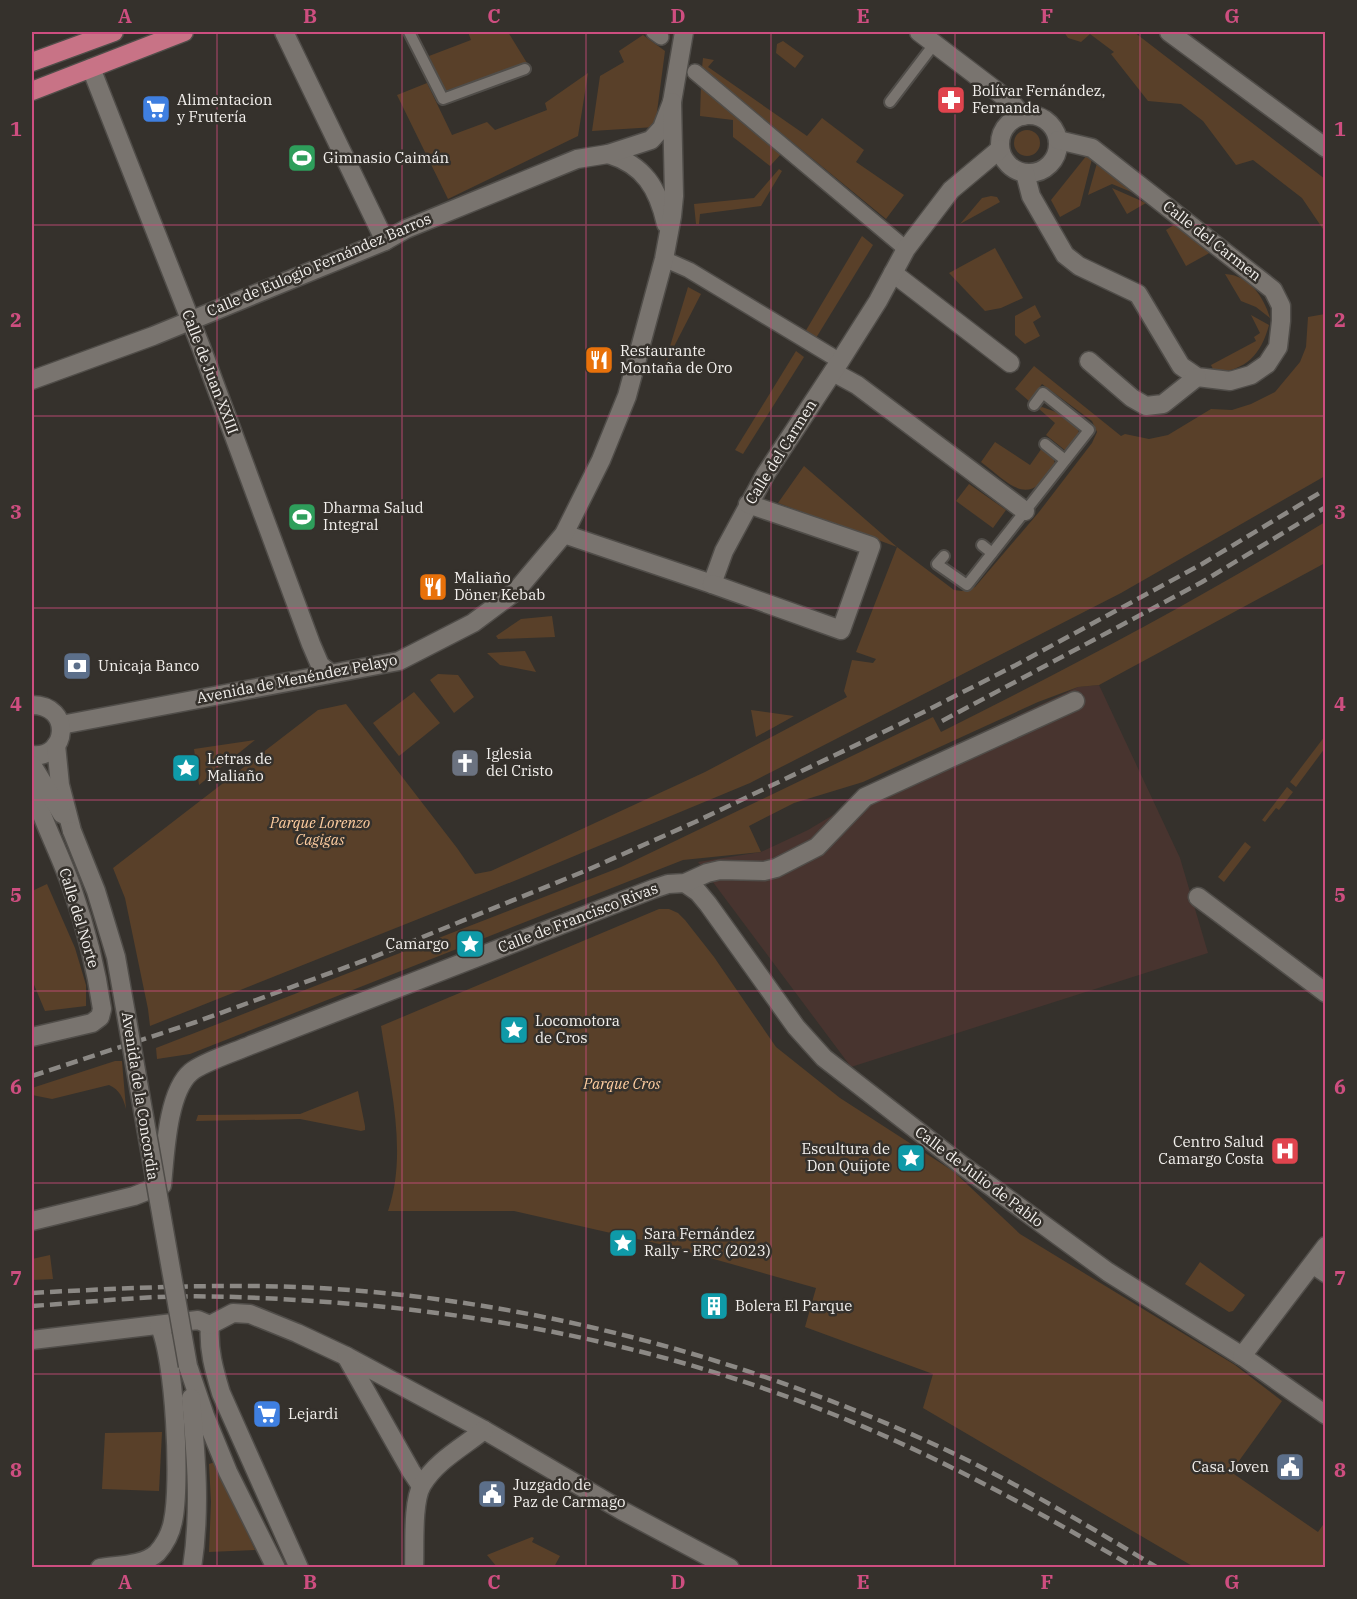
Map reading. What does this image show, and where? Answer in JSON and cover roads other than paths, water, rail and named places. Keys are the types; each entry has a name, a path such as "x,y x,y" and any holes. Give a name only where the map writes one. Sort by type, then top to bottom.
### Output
{"main road":[{"path":"32,62 114,32"},
{"path":"32,91 184,32"}],"street":[{"path":"284,32 385,241"},
{"path":"672,102 684,32"},
{"path":"919,32 939,38 1011,102 1023,116"},
{"path":"1169,32 1326,148"},
{"name":"Calle de Juan XXIII","path":"91,68 190,320 311,644 320,665 330,673"},
{"path":"695,72 906,249"},
{"name":"Calle de Eulogio Fernández Barros","path":"32,380 190,320 385,241 406,229 577,159 608,154 651,140 662,128 672,102"},
{"name":"Avenida de Menéndez Pelayo","path":"61,725 399,661 473,623 516,591 564,534 601,460 627,396 664,259 674,196 672,102"},
{"path":"1032,115 1049,123 1058,140 1055,157 1050,164 1043,170 1025,173 1009,165 1000,149 1003,131 1008,124 1023,116 1032,115"},
{"name":"Calle del Carmen","path":"1058,140 1092,148 1273,290 1281,306 1281,321 1278,347 1267,364 1251,375 1230,381 1197,377"},
{"name":"Calle del Carmen","path":"712,584 724,551 748,504 836,367 906,249 951,190 1000,149"},
{"path":"608,154 619,157 646,175 661,201 668,233"},
{"path":"1025,173 1031,196 1065,255 1079,266 1138,294 1181,366 1197,377 1163,404 1146,406 1132,398 1089,361"},
{"path":"664,259 689,270 836,367 1025,512"},
{"path":"893,273 1010,363"},
{"path":"564,534 841,630 871,546 748,504"},
{"name":"Calle de Francisco Rivas","path":"32,1221 134,1196 162,1185 168,1131 177,1094 190,1073 204,1065 250,1045 668,884 685,883 720,870 764,871 776,868 817,847 866,797 1075,700"},
{"path":"32,705 46,707 52,711 61,725"},
{"name":"Avenida de la Concordia","path":"61,725 60,738 56,746 59,777 72,831 96,891 116,957 188,1366 198,1486 198,1529 192,1568"},
{"path":"32,755 44,754 56,746"},
{"name":"Avenida de la Concordia","path":"32,765 72,831"},
{"name":"Calle del Norte","path":"32,788 72,887 87,933 94,957 102,1010 100,1017 92,1023 32,1037"},
{"name":"Calle de Julio de Pablo","path":"685,883 698,892 708,904 796,1027 824,1058 963,1166 1108,1272 1242,1356 1326,1415"},
{"path":"1198,897 1326,993"},
{"path":"1242,1356 1318,1270 1326,1246"},
{"path":"210,1325 232,1313 250,1314 297,1333 484,1430 621,1510 730,1568"},
{"path":"32,1340 198,1320 210,1325"},
{"path":"100,1568 139,1562 152,1557 163,1545 173,1523 177,1479 173,1407 164,1334 159,1325"},
{"path":"210,1325 212,1363 221,1392 299,1568"},
{"path":"345,1356 421,1486"},
{"name":"Avenida de la Concordia","path":"188,1366 228,1472 276,1568"},
{"path":"414,1568 415,1519 421,1486 449,1455 484,1430"}],"lane":[{"path":"408,32 443,99 525,69"},
{"path":"890,102 939,38"},
{"path":"944,556 937,564 967,585 1089,430 1043,393 1034,405"},
{"path":"1045,444 1065,460"},
{"path":"982,545 992,553"}],"railway":[{"path":"32,1076 196,1022 371,958 585,871 695,822 898,725 1016,665 1202,564 1326,489"},
{"path":"942,721 1202,582 1326,507"},
{"path":"32,1293 132,1288 298,1287 381,1293 463,1303 546,1317 627,1336 707,1358 786,1384 940,1447 1023,1489 1158,1568"},
{"path":"32,1306 180,1296 243,1297 327,1302 455,1315 583,1338 708,1370 769,1390 869,1429 985,1484 1135,1568"}],"place":[{"name":"Bolívar Fernández, Fernanda","path":"951,100"},
{"name":"Alimentacion y Frutería","path":"156,109"},
{"name":"Gimnasio Caimán","path":"302,158"},
{"name":"Restaurante Montaña de Oro","path":"599,360"},
{"name":"Dharma Salud Integral","path":"302,517"},
{"name":"Maliaño Döner Kebab","path":"433,587"},
{"name":"Unicaja Banco","path":"77,666"},
{"name":"Iglesia del Cristo","path":"465,763"},
{"name":"Letras de Maliaño","path":"186,768"},
{"name":"Camargo","path":"470,944"},
{"name":"Locomotora de Cros","path":"514,1030"},
{"name":"Centro Salud Camargo Costa","path":"1285,1151"},
{"name":"Escultura de Don Quijote","path":"911,1158"},
{"name":"Sara Fernández Rally - ERC (2023)","path":"623,1243"},
{"name":"Bolera El Parque","path":"714,1306"},
{"name":"Lejardi","path":"267,1414"},
{"name":"Casa Joven","path":"1290,1467"},
{"name":"Juzgado de Paz de Carmago","path":"492,1494"}],"park label":[{"name":"Parque Lorenzo Cagigas","path":"320,832"},
{"name":"Parque Cros","path":"622,1084"}]}
